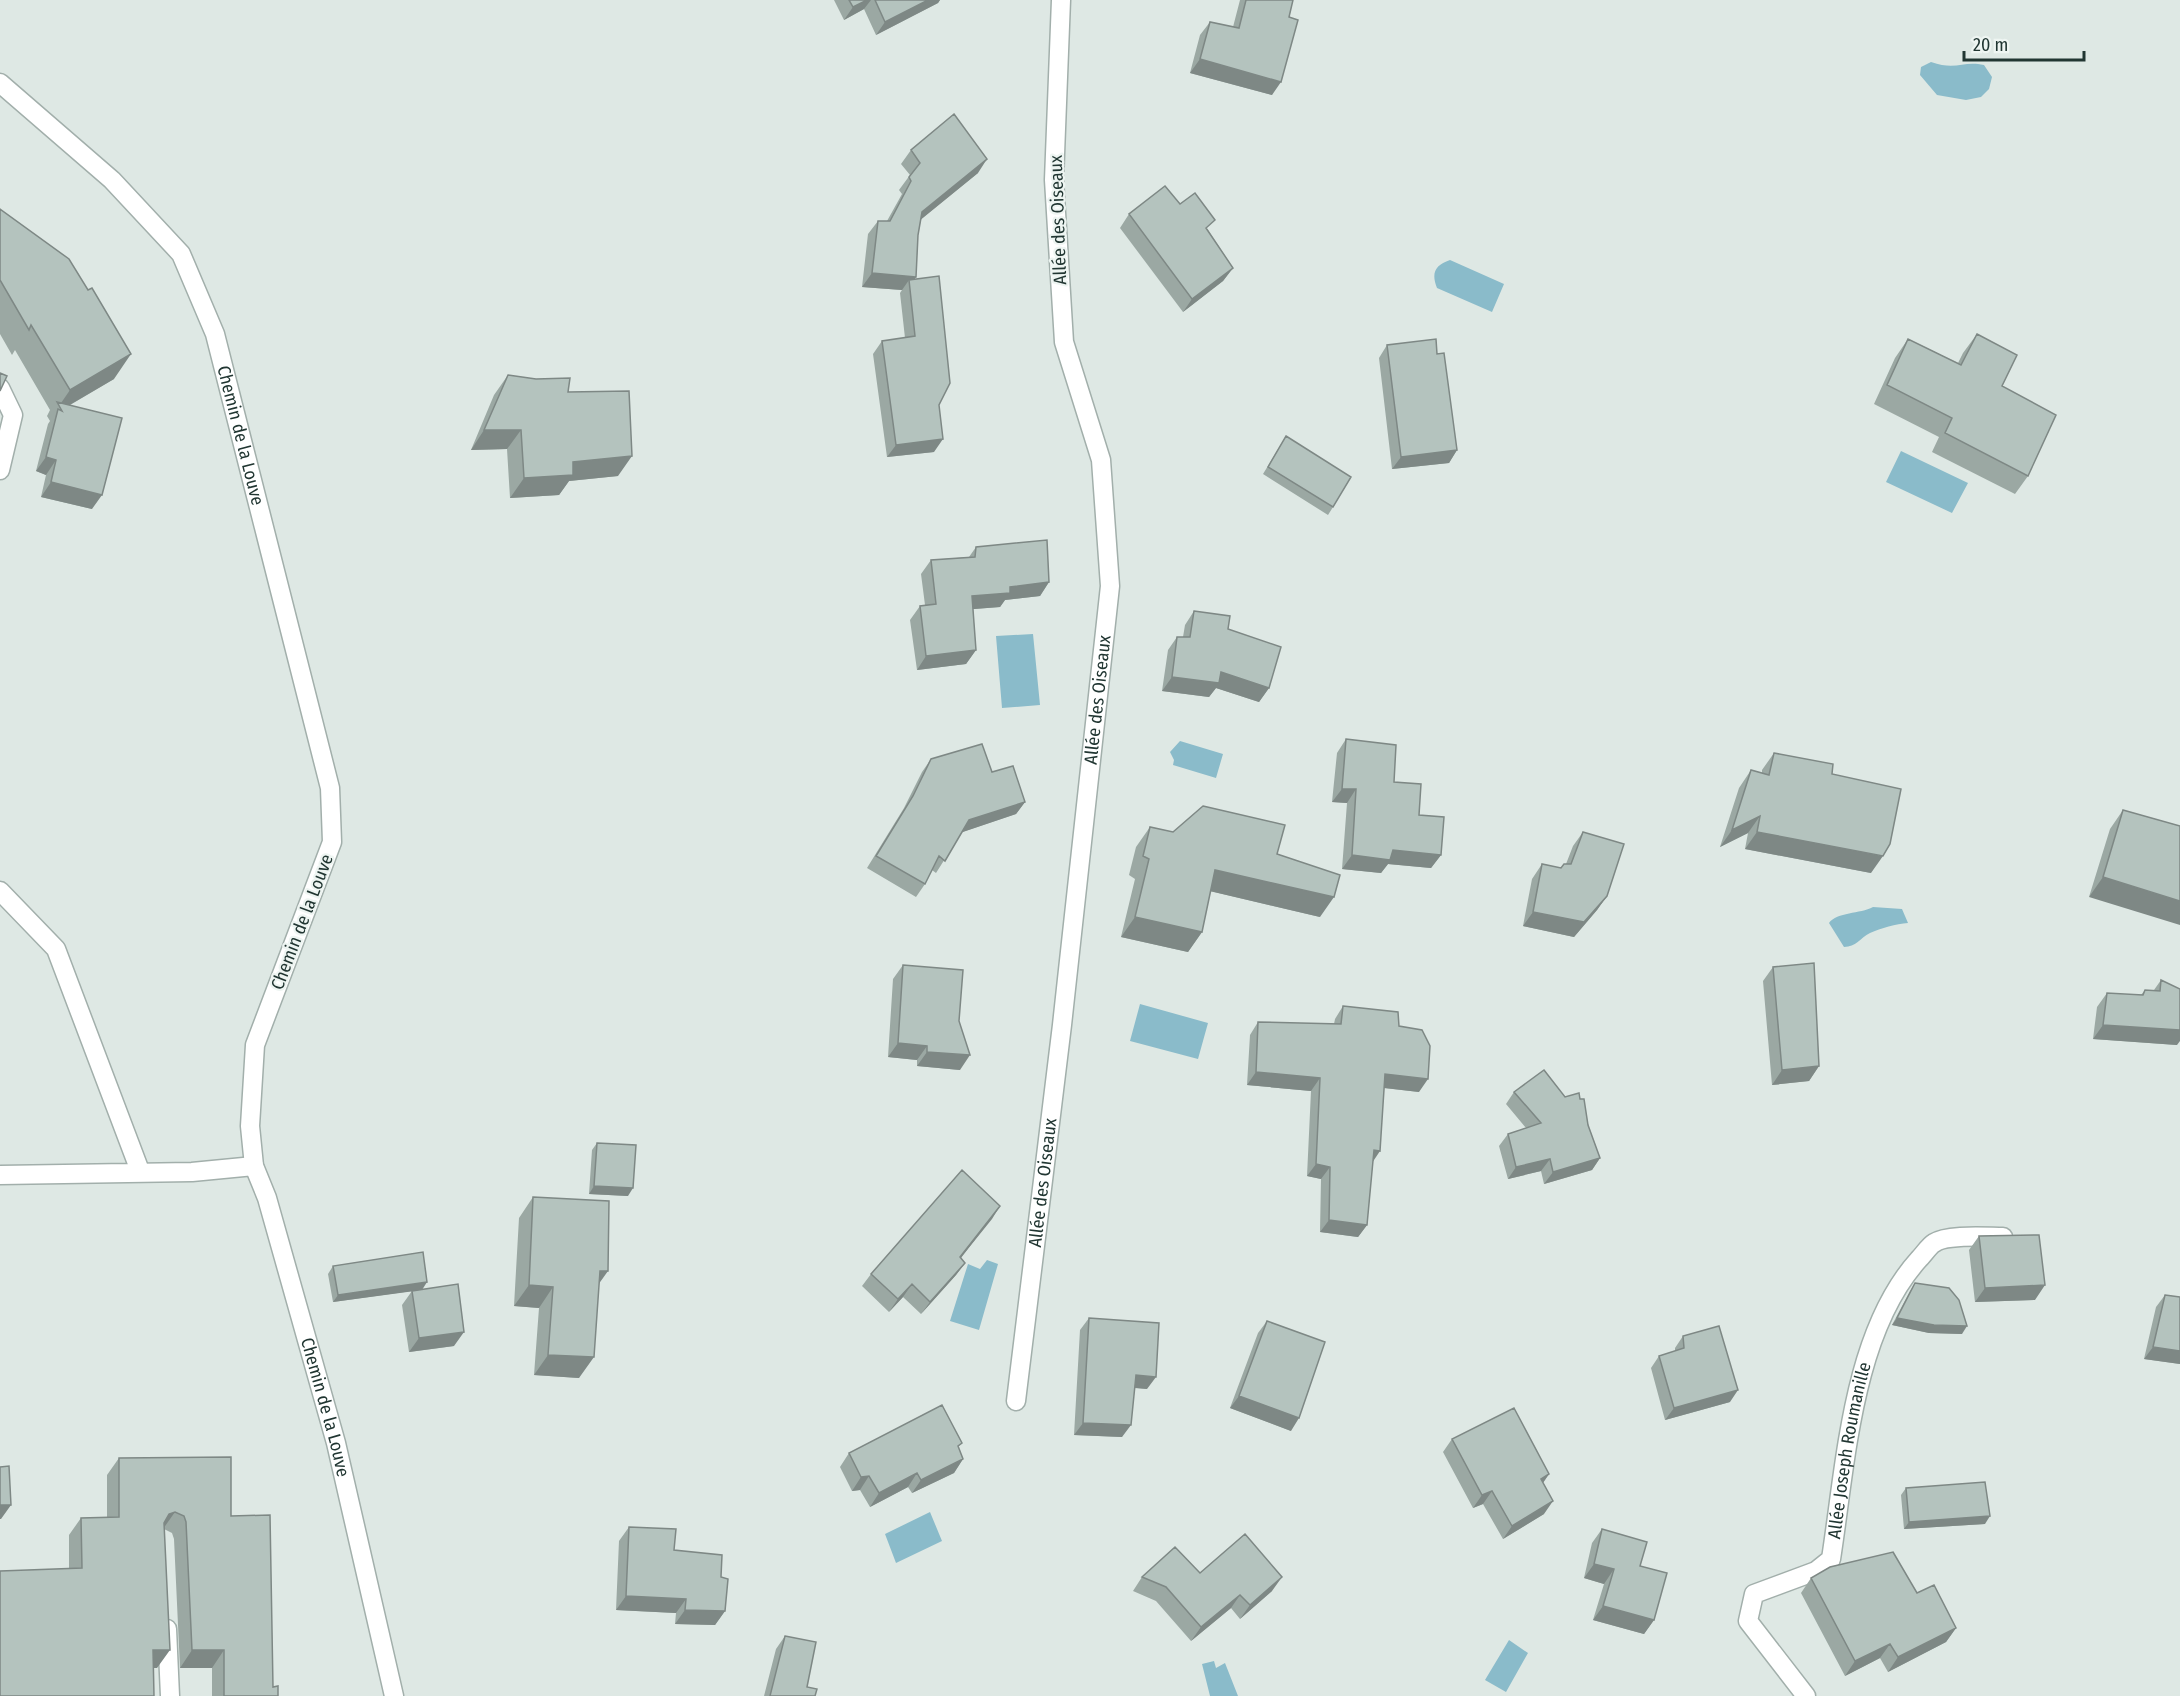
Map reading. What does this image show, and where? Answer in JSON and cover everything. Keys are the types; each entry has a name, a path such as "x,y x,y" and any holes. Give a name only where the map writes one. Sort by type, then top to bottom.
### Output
{"street":[{"name":"Allée des Oiseaux","path":"1016,1401 1062,1025 1110,586 1101,460 1065,342 1054,180 1061,0"},
{"name":"Chemin de la Louve","path":"0,83 112,180 181,254 215,334 330,788 332,842 255,1045 250,1126 254,1166 267,1198 336,1443 394,1696"},
{"path":"0,388 13,416 0,470"},
{"path":"0,891 56,949 140,1171"},
{"path":"0,1175 140,1171 192,1172 254,1166"},
{"name":"Allée Joseph Roumanille","path":"1806,1696 1748,1621 1754,1594 1816,1571 1831,1558 1859,1389 1870,1347 1901,1279 1935,1242 1962,1238 2021,1237"},
{"path":"166,1607 170,1696"}],"water":[{"path":"1931,62 1947,66 1984,65 1992,77 1989,89 1981,97 1966,100 1937,95 1920,75 1921,67"},
{"path":"1450,260 1504,284 1492,312 1437,288 1434,278 1436,270 1441,264"},
{"path":"1901,451 1968,483 1952,513 1886,482"},
{"path":"1033,634 1040,705 1002,708 996,636"},
{"path":"1180,741 1223,754 1216,778 1173,765 1174,760 1170,752"},
{"path":"1873,907 1902,909 1908,923 1874,931 1855,944 1844,947 1829,923 1837,917"},
{"path":"1140,1004 1208,1023 1198,1059 1130,1041"},
{"path":"987,1260 998,1264 979,1330 950,1321 968,1264 980,1269"},
{"path":"930,1512 942,1541 896,1563 885,1534"},
{"path":"1509,1640 1528,1653 1506,1692 1485,1680"},
{"path":"1214,1661 1216,1668 1225,1663 1238,1696 1210,1696 1202,1664"}],"building":[{"path":"849,0 867,0 853,7"},
{"path":"875,0 928,0 885,22"},
{"path":"1246,0 1293,0 1289,17 1298,20 1281,82 1200,59 1210,22 1239,28"},
{"path":"954,114 987,159 922,212 918,235 916,277 872,273 878,221 890,221 911,181 909,177 920,163 911,150"},
{"path":"1165,186 1180,204 1195,193 1215,220 1206,228 1233,268 1192,299 1129,214"},
{"path":"0,209 69,259 88,290 92,288 131,354 70,390 31,325 29,330 0,280"},
{"path":"939,276 950,383 939,405 943,439 896,445 882,341 915,336 909,280"},
{"path":"1977,334 2017,355 2002,386 2056,415 2028,476 1945,433 1952,418 1887,385 1908,339 1961,365"},
{"path":"1436,339 1437,354 1444,353 1457,450 1401,457 1387,345"},
{"path":"0,373 7,376 0,391"},
{"path":"508,375 536,379 570,378 568,392 629,391 632,456 573,462 573,475 524,478 521,430 484,430"},
{"path":"57,402 122,418 102,495 51,482 56,460 46,457 58,409 62,411"},
{"path":"1286,436 1351,477 1333,507 1268,467"},
{"path":"1047,540 1049,582 1010,587 1010,593 972,596 976,650 926,656 920,606 936,604 931,560 975,557 976,547"},
{"path":"1194,611 1230,616 1228,629 1281,647 1269,688 1221,672 1219,683 1172,677 1177,637 1190,637"},
{"path":"1346,739 1396,745 1394,782 1421,784 1419,815 1444,817 1441,855 1393,850 1390,860 1352,855 1356,789 1342,789"},
{"path":"982,744 992,772 1013,766 1025,802 969,820 945,861 939,856 925,884 876,856 913,796 931,759"},
{"path":"1774,753 1833,764 1832,774 1901,789 1890,844 1883,856 1757,832 1760,816 1732,830 1751,770 1769,775"},
{"path":"1203,806 1285,825 1277,854 1340,875 1334,897 1215,870 1202,932 1135,917 1149,859 1143,856 1150,827 1173,832"},
{"path":"2123,810 2180,826 2180,901 2103,877"},
{"path":"1583,832 1624,844 1607,896 1584,922 1533,912 1542,864 1561,868 1564,864 1571,864"},
{"path":"1814,963 1819,1066 1782,1070 1773,967"},
{"path":"903,965 963,970 959,1021 970,1055 927,1052 927,1046 898,1043"},
{"path":"2161,980 2180,989 2180,1030 2103,1025 2107,993 2143,995 2145,990 2160,991"},
{"path":"1343,1006 1398,1012 1399,1026 1422,1030 1430,1046 1428,1079 1385,1074 1380,1151 1374,1150 1367,1225 1329,1220 1330,1167 1316,1164 1320,1078 1256,1072 1258,1022 1341,1024"},
{"path":"1544,1070 1565,1097 1579,1093 1580,1099 1584,1099 1588,1125 1600,1158 1553,1172 1550,1159 1516,1167 1508,1134 1541,1123 1514,1092"},
{"path":"597,1143 636,1145 633,1188 594,1186"},
{"path":"962,1170 1000,1206 960,1257 965,1263 930,1302 912,1284 898,1299 871,1274"},
{"path":"533,1197 609,1201 608,1271 600,1271 594,1357 548,1355 553,1287 529,1285"},
{"path":"2039,1235 2045,1285 1985,1288 1979,1236"},
{"path":"423,1252 427,1282 338,1295 333,1266"},
{"path":"1915,1283 1949,1288 1959,1300 1967,1326 1934,1325 1897,1318"},
{"path":"458,1284 464,1332 419,1338 412,1291"},
{"path":"2165,1295 2180,1297 2180,1351 2153,1347"},
{"path":"1089,1318 1159,1323 1156,1377 1136,1375 1131,1425 1083,1423"},
{"path":"1267,1321 1325,1342 1299,1418 1239,1396"},
{"path":"1719,1326 1738,1390 1674,1408 1659,1356 1684,1348 1683,1336"},
{"path":"942,1405 962,1443 958,1446 963,1459 921,1480 917,1473 879,1493 869,1476 861,1477 849,1453"},
{"path":"1514,1408 1549,1474 1541,1479 1553,1501 1512,1526 1492,1491 1482,1495 1452,1439"},
{"path":"231,1457 231,1516 270,1515 273,1687 278,1686 278,1696 224,1696 224,1650 192,1650 186,1522 184,1516 175,1512 169,1514 164,1523 170,1650 153,1650 154,1696 0,1696 0,1571 82,1568 81,1518 119,1517 119,1458"},
{"path":"9,1466 11,1505 0,1505 0,1467"},
{"path":"1985,1482 1990,1516 1909,1522 1906,1488"},
{"path":"629,1527 676,1529 674,1550 722,1555 721,1577 728,1579 725,1611 685,1610 686,1599 626,1596"},
{"path":"1602,1529 1647,1542 1640,1566 1667,1573 1654,1620 1603,1606 1614,1569 1594,1564"},
{"path":"1245,1534 1282,1577 1250,1605 1240,1595 1201,1627 1166,1587 1142,1577 1175,1547 1200,1573"},
{"path":"1893,1552 1917,1593 1934,1585 1956,1628 1898,1657 1890,1644 1855,1661 1811,1578 1830,1567"},
{"path":"785,1636 816,1642 807,1687 817,1689 815,1696 770,1696"}]}
